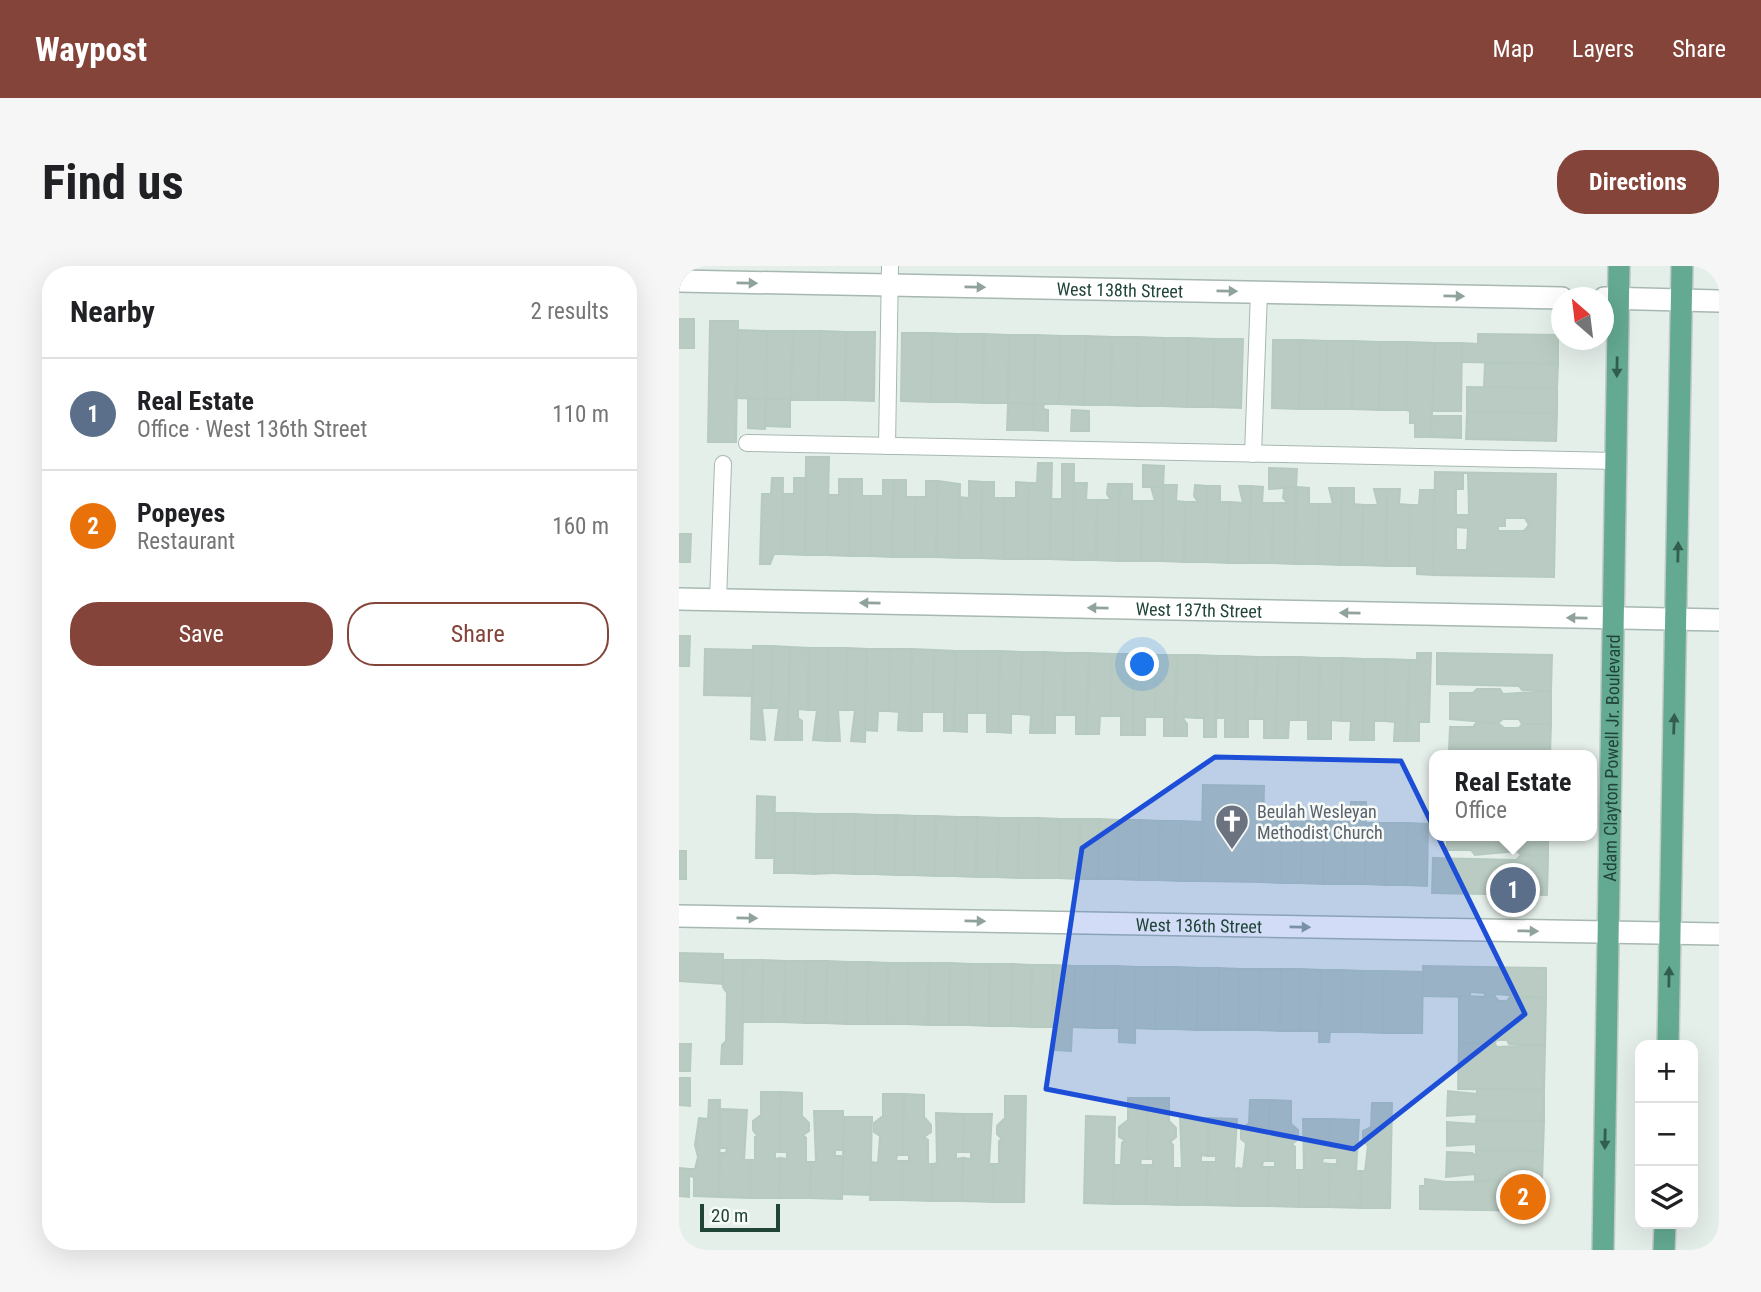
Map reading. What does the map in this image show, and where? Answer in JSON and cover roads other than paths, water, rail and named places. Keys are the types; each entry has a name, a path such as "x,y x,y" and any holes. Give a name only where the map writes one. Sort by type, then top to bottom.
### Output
{"main road":[{"name":"Adam Clayton Powell Jr. Boulevard","path":"1614,287 1619,266"},
{"path":"1668,1040 1682,266"},
{"name":"Adam Clayton Powell Jr. Boulevard","path":"1603,1250 1616,461 1613,350"},
{"path":"1664,1250 1665,1229"}],"street":[{"name":"West 138th Street","path":"679,281 890,276 1259,292 1551,298"},
{"path":"1614,298 1719,301"},
{"name":"West 137th Street","path":"679,599 1719,620"},
{"name":"West 136th Street","path":"679,916 1719,934"}],"lane":[{"path":"887,446 890,276"},
{"path":"1253,454 1259,292"},
{"path":"747,443 1616,461"},
{"path":"718,600 723,464"}],"place":[{"name":"Beulah Wesleyan Methodist Church","path":"1232,851"},
{"name":"Real Estate","path":"1513,890"},
{"name":"Popeyes","path":"1523,1197"}]}
